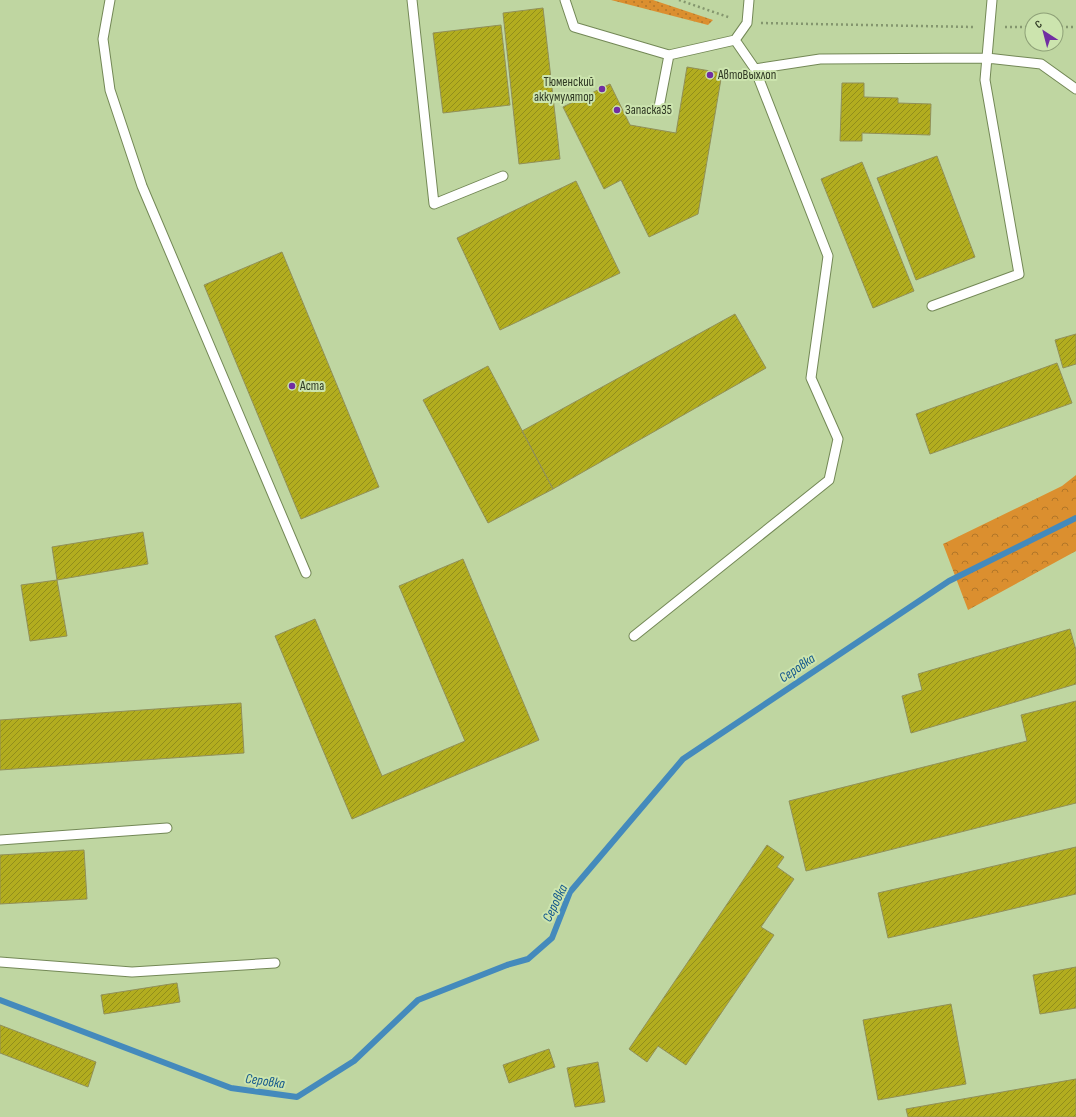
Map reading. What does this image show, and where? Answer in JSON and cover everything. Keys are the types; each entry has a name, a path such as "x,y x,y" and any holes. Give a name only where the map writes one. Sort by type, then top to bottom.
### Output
{"lane":[{"path":"110,0 103,39 110,90 142,186 306,573"},
{"path":"412,0 434,204 503,176"},
{"path":"565,0 574,27 669,55 734,40 747,23 749,0"},
{"path":"932,306 1019,274 985,80 992,0"},
{"path":"634,636 829,480 838,438 811,378 828,256 755,69 734,40"},
{"path":"659,107 669,55"},
{"path":"755,69 820,58 987,58 1042,64 1076,89"},
{"path":"0,840 167,828"},
{"path":"0,962 132,972 275,963"}],"path":[{"path":"679,0 747,23 1024,27"},
{"path":"1064,27 1076,27"}],"green space":[{"path":"611,0 653,0 713,20 708,25"},
{"path":"1076,475 1076,551 968,610 943,544 1062,486"}],"building":[{"path":"543,8 560,159 519,164 503,13"},
{"path":"501,25 510,105 443,113 433,33"},
{"path":"687,67 722,73 698,214 649,237 621,180 604,189 563,107 610,84 630,125 676,133"},
{"path":"842,83 864,83 864,97 898,98 898,103 931,104 930,135 862,133 862,141 840,141"},
{"path":"937,156 975,257 916,280 877,178"},
{"path":"862,162 914,291 873,308 821,179"},
{"path":"576,181 620,273 500,330 457,238"},
{"name":"Аста","path":"282,252 379,487 301,519 204,285"},
{"path":"735,314 766,368 553,489 522,431"},
{"path":"1076,334 1076,364 1063,368 1055,340"},
{"path":"1057,363 1072,403 930,454 916,414"},
{"path":"488,366 553,489 488,523 423,400"},
{"path":"143,532 148,564 57,580 52,547"},
{"path":"463,559 539,740 352,819 275,636 315,619 382,776 465,741 399,586"},
{"path":"57,580 67,636 30,641 21,585"},
{"path":"1070,629 1076,650 1076,684 911,733 902,696 922,690 918,674"},
{"path":"1076,701 1076,803 806,871 789,801 1027,741 1021,715"},
{"path":"241,703 244,753 0,770 0,720"},
{"path":"767,845 784,857 777,867 794,879 761,927 774,935 686,1065 658,1046 647,1062 629,1049"},
{"path":"1076,847 1076,894 888,938 878,893"},
{"path":"84,850 87,899 0,904 0,855"},
{"path":"1076,967 1076,1008 1040,1014 1033,975"},
{"path":"177,983 180,1002 104,1014 101,995"},
{"path":"951,1004 966,1084 878,1100 863,1020"},
{"path":"0,1025 96,1062 88,1087 0,1053"},
{"path":"549,1049 555,1067 509,1083 503,1065"},
{"path":"598,1062 605,1102 575,1107 567,1068"},
{"path":"1076,1079 1076,1117 908,1117 906,1109"}],"waterway":[{"name":"Серовка","path":"0,1000 231,1088 297,1097 354,1061 418,1000 507,965 528,959 552,938 570,892 683,759 949,581 1076,518"}],"place":[{"name":"АвтоВыхлоп","path":"710,75"},
{"name":"Тюменский аккумулятор","path":"602,89"},
{"name":"Запаска35","path":"617,110"},
{"name":"Аста","path":"292,386"}]}
